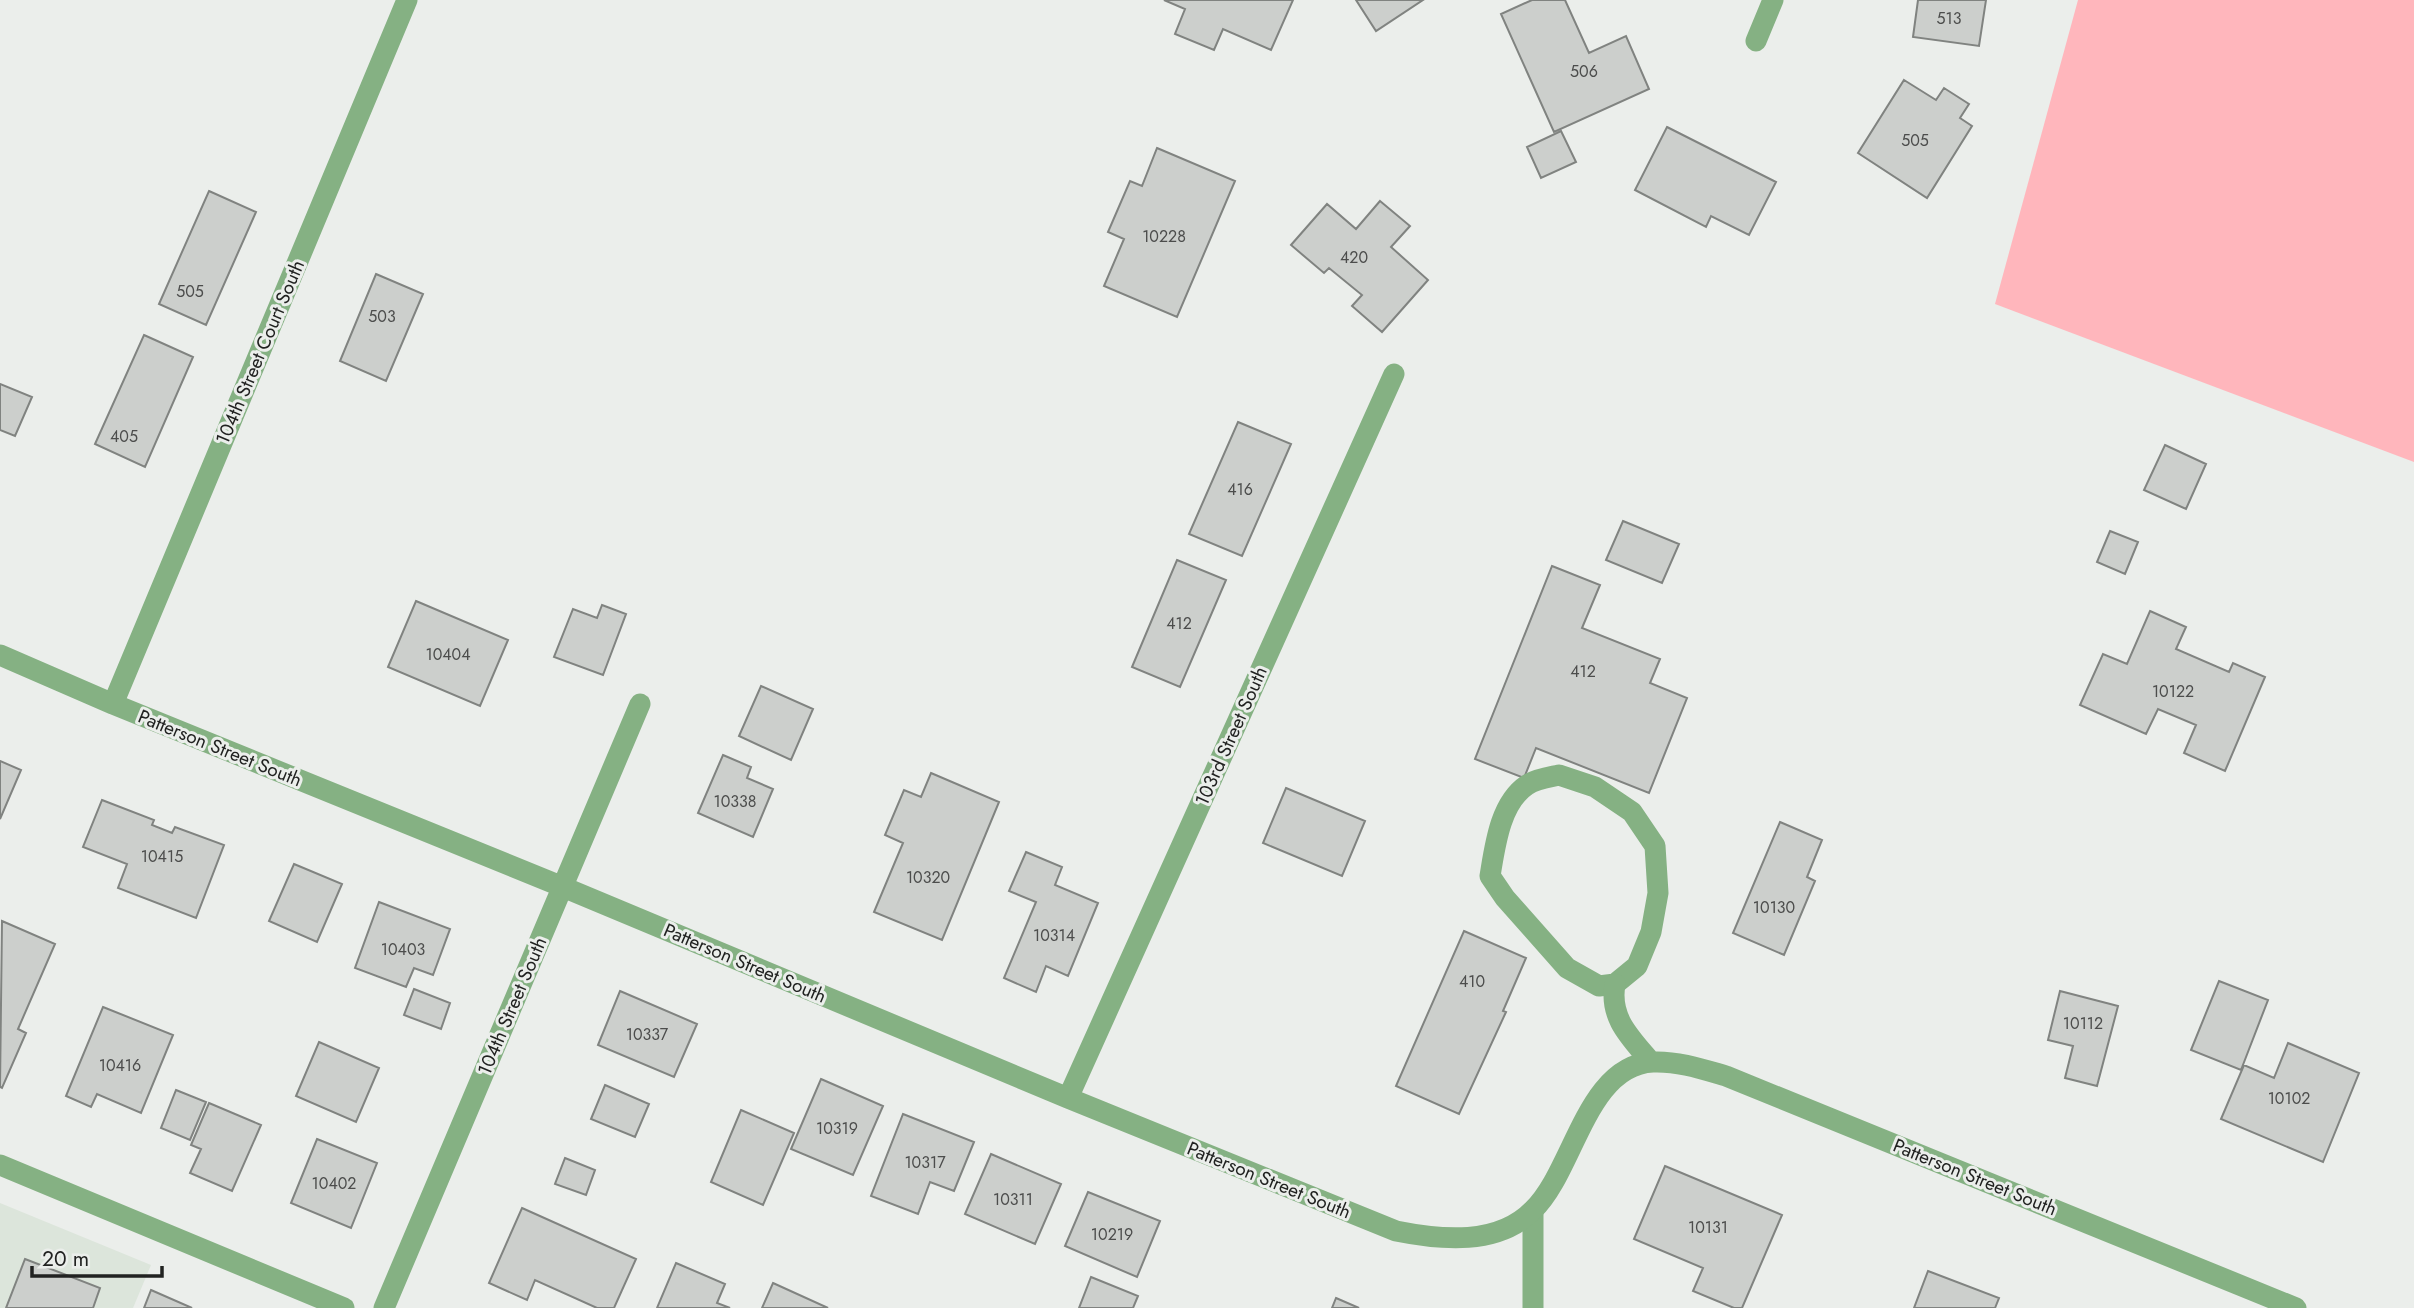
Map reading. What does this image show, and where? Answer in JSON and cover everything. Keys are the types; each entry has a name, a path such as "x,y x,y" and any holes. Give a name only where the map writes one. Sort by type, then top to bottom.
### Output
{"street":[{"name":"104th Street Court South","path":"113,704 407,0"},
{"path":"1756,41 1773,0"},
{"name":"103rd Street South","path":"1068,1098 1394,374"},
{"name":"Patterson Street South","path":"0,655 113,704 1396,1231 1458,1238 1497,1232 1533,1211"},
{"name":"104th Street South","path":"384,1308 640,704"},
{"path":"1533,1308 1533,1211 1555,1183 1604,1087 1625,1070 1650,1062 1625,1031 1612,1000 1615,984 1637,967 1651,932 1658,893 1655,846 1632,813 1595,788 1559,775 1528,784 1506,809 1494,847 1490,876 1505,898 1567,968 1599,986 1615,984"},
{"name":"Patterson Street South","path":"1650,1062 1689,1065 1726,1076 2296,1308"},
{"path":"0,1165 344,1308"}],"shaded area":[{"path":"2078,0 2414,0 2414,462 1995,304"},
{"path":"0,1203 151,1265 133,1308 0,1308"}],"building":[{"path":"1164,0 1293,0 1271,50 1223,29 1214,50 1175,34 1185,9"},
{"path":"1356,0 1423,0 1376,31"},
{"path":"1532,0 1565,0 1589,53 1626,36 1649,89 1554,132 1501,14"},
{"path":"1918,0 1986,0 1979,46 1913,37"},
{"path":"1904,80 1936,100 1944,88 1969,104 1960,118 1972,126 1927,198 1858,153"},
{"path":"1667,127 1776,182 1749,235 1711,216 1706,227 1635,190"},
{"path":"1561,131 1576,162 1541,178 1527,147"},
{"path":"1157,148 1235,181 1177,317 1104,286 1124,239 1108,232 1130,181 1142,186"},
{"path":"209,191 256,212 206,325 159,304"},
{"path":"1380,201 1410,226 1391,247 1428,280 1382,332 1352,306 1362,295 1329,268 1324,273 1291,245 1327,204 1356,229"},
{"path":"376,274 423,294 386,381 340,361"},
{"path":"144,335 193,357 145,467 95,444"},
{"path":"0,384 32,397 15,436 0,430"},
{"path":"1238,422 1291,444 1242,556 1189,534"},
{"path":"2165,445 2206,464 2186,509 2144,490"},
{"path":"1623,521 1679,544 1662,583 1606,560"},
{"path":"2110,531 2138,542 2125,574 2097,562"},
{"path":"1177,560 1226,580 1180,687 1132,667"},
{"path":"1552,566 1600,585 1582,628 1660,659 1650,683 1687,698 1649,793 1536,748 1524,778 1475,759"},
{"path":"416,601 508,640 480,706 388,667"},
{"path":"602,605 626,614 603,675 554,657 573,609 597,618"},
{"path":"2150,611 2186,627 2176,649 2229,672 2233,663 2265,677 2225,771 2184,753 2196,725 2158,709 2146,734 2080,705 2103,654 2127,664"},
{"path":"761,686 813,709 791,760 739,736"},
{"path":"723,755 751,767 747,778 773,789 753,837 698,813"},
{"path":"0,761 21,770 0,819"},
{"path":"931,773 999,802 942,940 874,912 903,843 885,835 904,790 921,797"},
{"path":"1286,788 1365,821 1342,876 1263,843"},
{"path":"102,800 154,820 152,825 172,833 175,827 224,845 196,918 118,888 127,864 83,847"},
{"path":"1780,822 1822,840 1807,877 1815,881 1784,955 1733,933"},
{"path":"1026,852 1062,867 1055,885 1098,903 1068,976 1046,966 1036,992 1004,978 1036,902 1009,891"},
{"path":"294,864 342,884 317,942 269,921"},
{"path":"379,902 450,929 433,975 414,968 406,987 355,968"},
{"path":"2,921 55,944 18,1029 26,1033 2,1088 0,1087"},
{"path":"1464,931 1526,958 1503,1011 1506,1012 1459,1114 1396,1086"},
{"path":"2219,981 2268,1000 2241,1070 2191,1050"},
{"path":"414,989 450,1003 441,1029 404,1015"},
{"path":"620,991 697,1024 674,1077 598,1045"},
{"path":"2060,991 2118,1006 2097,1086 2065,1078 2073,1046 2048,1040"},
{"path":"103,1007 173,1035 141,1113 97,1094 91,1107 66,1096"},
{"path":"319,1042 379,1068 356,1122 296,1096"},
{"path":"2288,1043 2359,1073 2323,1162 2221,1119 2244,1065 2274,1078"},
{"path":"821,1079 883,1106 853,1175 791,1149"},
{"path":"605,1085 649,1104 635,1137 591,1119"},
{"path":"176,1090 206,1102 190,1140 161,1128"},
{"path":"209,1103 261,1125 232,1191 190,1173 201,1149 191,1145"},
{"path":"741,1110 794,1133 763,1205 711,1182"},
{"path":"903,1114 974,1142 954,1191 930,1182 918,1214 871,1196"},
{"path":"317,1139 377,1163 351,1228 291,1203"},
{"path":"991,1154 1061,1184 1035,1244 965,1214"},
{"path":"565,1158 595,1170 586,1195 555,1184"},
{"path":"1665,1166 1782,1215 1742,1308 1734,1308 1693,1291 1703,1268 1634,1239"},
{"path":"1088,1192 1160,1221 1137,1277 1065,1246"},
{"path":"522,1208 636,1259 614,1308 597,1308 535,1280 527,1300 489,1283"},
{"path":"25,1259 100,1288 93,1308 6,1308"},
{"path":"676,1263 725,1284 717,1303 730,1308 657,1308"},
{"path":"1928,1271 1999,1298 1995,1308 1914,1308"},
{"path":"1091,1277 1138,1296 1133,1308 1079,1308"},
{"path":"773,1283 828,1308 762,1308"},
{"path":"151,1290 192,1308 144,1308"},
{"path":"1336,1298 1359,1308 1332,1308"}]}
